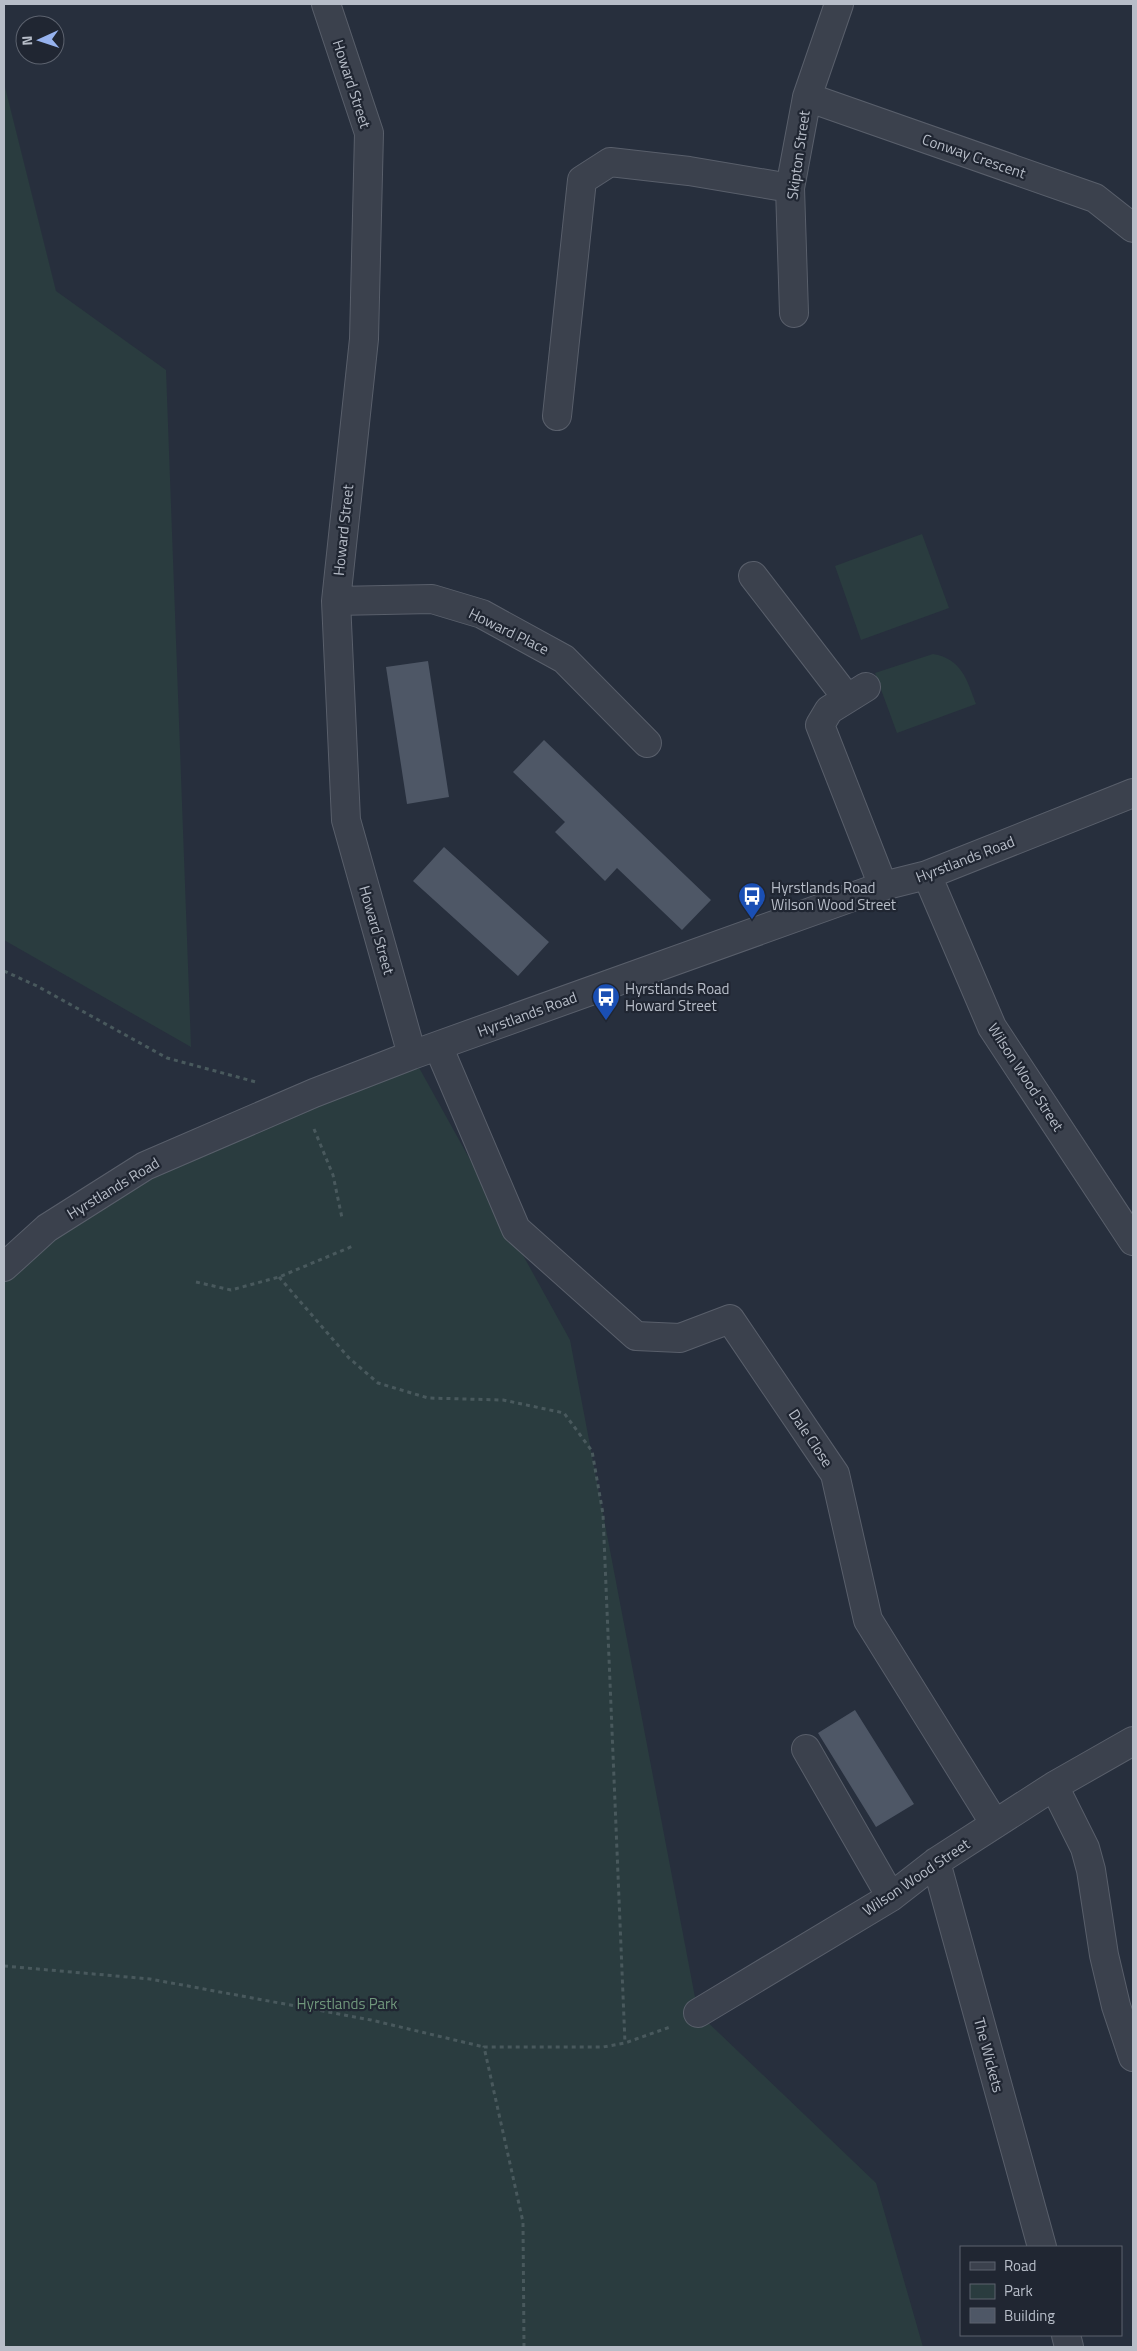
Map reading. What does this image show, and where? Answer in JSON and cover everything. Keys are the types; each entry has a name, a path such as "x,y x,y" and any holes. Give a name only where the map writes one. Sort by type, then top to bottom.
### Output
{"street":[{"name":"Howard Street","path":"326,4 369,133 364,339 336,601 346,820 412,1055"},
{"name":"Skipton Street","path":"794,312 790,188 807,97 839,4"},
{"name":"Conway Crescent","path":"807,97 1096,198 1133,228"},
{"path":"557,416 582,180 610,162 689,171 790,188"},
{"path":"753,576 857,693 829,710 820,725 884,886"},
{"name":"Howard Place","path":"336,601 432,599 482,614 564,658 647,743"},
{"name":"Hyrstlands Road","path":"4,1267 47,1228 145,1166 301,1099 412,1055 884,886 927,875 1133,793"},
{"name":"Wilson Wood Street","path":"927,875 992,1027 1133,1241"},
{"name":"Dale Close","path":"438,1046 516,1229 636,1336 680,1338 730,1319 835,1474 868,1620 995,1824"},
{"name":"Wilson Wood Street","path":"698,2013 891,1897 936,1862 1054,1786 1133,1741"},
{"path":"806,1749 891,1897"},
{"path":"1054,1786 1085,1848 1091,1870 1104,1955 1116,2006 1133,2057"},
{"name":"The Wickets","path":"936,1862 1042,2246"}],"path":[{"path":"4,971 37,986 167,1058 260,1083"},
{"path":"301,1099 333,1175 342,1218"},
{"path":"196,1282 231,1290 279,1277 353,1246"},
{"path":"279,1277 348,1358 378,1383 428,1398 503,1400 564,1413 592,1452 603,1514 625,2043"},
{"path":"4,1966 150,1979 371,2020 484,2047 603,2048 677,2026 698,2013"},
{"path":"484,2047 523,2222 524,2347"}],"green space":[{"path":"4,83 56,291 166,370 191,1047 4,940"},
{"path":"922,534 949,608 861,640 835,566"},
{"path":"933,654 951,661 957,666 966,679 976,704 897,733 875,673"},
{"name":"Hyrstlands Park","path":"412,1055 570,1340 698,2013 876,2183 923,2347 4,2347 4,1267 145,1166"}],"building":[{"path":"428,661 449,797 407,804 386,667"},
{"path":"544,740 711,900 682,930 617,868 605,881 555,832 565,822 513,772"},
{"path":"444,847 549,942 518,976 413,881"},
{"path":"855,1710 914,1804 876,1827 818,1733"}],"place":[{"name":"Hyrstlands Road Wilson Wood Street","path":"752,920"},
{"name":"Hyrstlands Road Howard Street","path":"606,1021"}]}
